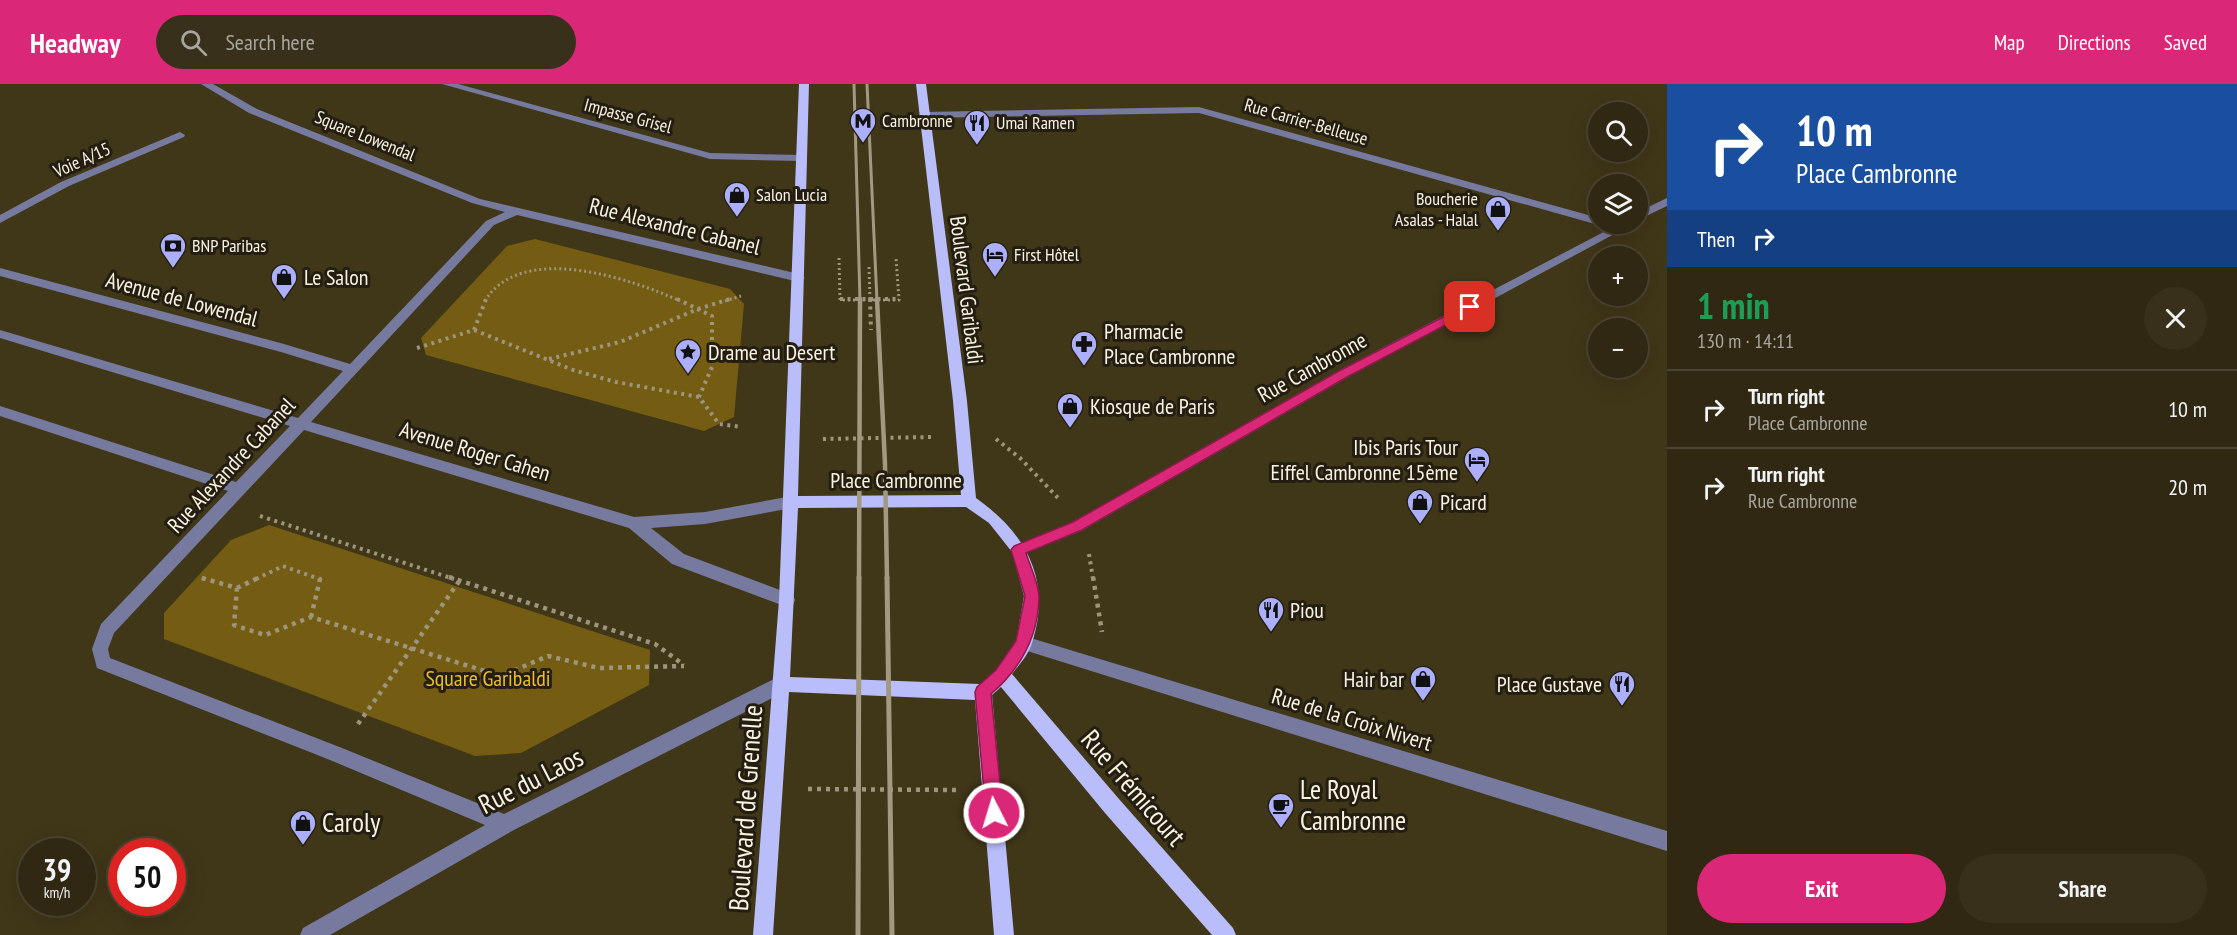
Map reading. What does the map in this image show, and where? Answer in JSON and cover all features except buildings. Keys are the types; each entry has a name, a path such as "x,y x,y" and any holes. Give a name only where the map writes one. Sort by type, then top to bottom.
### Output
{"main road":[{"path":"804,84 792,502 782,684 983,692 1004,935"},
{"name":"Boulevard Garibaldi","path":"921,84 960,401 969,501"},
{"name":"Place Cambronne","path":"792,502 969,501 994,519 1018,550 1032,596 1024,643 1002,675 983,692"},
{"name":"Rue Frémicourt","path":"1002,675 1105,799 1226,935"},
{"name":"Boulevard de Grenelle","path":"763,935 782,684"}],"street":[{"name":"Square Lowendal","path":"206,84 253,111 477,201 516,211"},
{"name":"Impasse Grisel","path":"447,84 710,156 802,158"},
{"name":"Rue Carrier-Belleuse","path":"924,115 1199,110 1588,219"},
{"name":"Voie A/15","path":"0,220 65,184 180,135"},
{"path":"1648,211 1667,201"},
{"name":"Rue Alexandre Cabanel","path":"505,824 336,754 103,663 100,649 107,629 490,223 516,211 799,278"},
{"name":"Rue Cambronne","path":"1018,550 1078,526 1343,374 1600,234"},
{"name":"Avenue de Lowendal","path":"0,272 284,348 352,369"},
{"path":"0,334 302,423"},
{"path":"0,411 239,489"},
{"name":"Avenue Roger Cahen","path":"302,423 634,523 705,518 792,502"},
{"name":"Avenue Roger Cahen","path":"634,523 678,560 787,600"},
{"name":"Rue de la Croix Nivert","path":"1024,643 1667,841"},
{"name":"Rue du Laos","path":"310,935 505,824 782,684"}],"path":[{"path":"839,258 840,300 899,300 896,258"},
{"path":"474,330 488,295 513,277 553,267 602,271 671,296 712,316 712,367 699,397"},
{"path":"869,267 871,330"},
{"path":"548,359 620,342 698,309 745,295"},
{"path":"413,349 474,330 573,370 616,382 699,397 719,424 742,427"},
{"name":"Place Cambronne","path":"822,439 931,437"},
{"path":"989,438 996,438 1020,458 1059,498"},
{"path":"237,588 234,625 265,635 311,617 501,676 548,656 599,668 684,666 655,644 263,515 254,517"},
{"path":"1088,548 1102,634"},
{"path":"198,576 237,588 283,566 320,579 311,617"},
{"path":"358,724 460,580"},
{"path":"801,789 945,789"}],"green space":[{"path":"535,239 730,289 744,304 734,417 704,431 426,355 421,338 507,246"},
{"name":"Square Garibaldi","path":"269,525 650,650 649,685 521,753 475,756 164,639 164,613 231,540"}],"railway":[{"path":"854,84 860,301"},
{"path":"867,84 877,301"},
{"path":"877,299 885,464 887,579"},
{"path":"859,579 860,301"},
{"path":"858,935 859,577"},
{"path":"887,577 892,935"}],"place":[{"name":"Cambronne","path":"863,144"},
{"name":"Umai Ramen","path":"977,146"},
{"name":"Salon Lucia","path":"737,218"},
{"name":"Boucherie Asalas - Halal","path":"1498,232"},
{"name":"BNP Paribas","path":"173,269"},
{"name":"First Hôtel","path":"995,278"},
{"name":"Le Salon","path":"284,300"},
{"name":"Pharmacie Place Cambronne","path":"1084,367"},
{"name":"Drame au Desert","path":"688,375"},
{"name":"Kiosque de Paris","path":"1070,429"},
{"name":"Ibis Paris Tour Eiffel Cambronne 15ème","path":"1477,483"},
{"name":"Picard","path":"1420,525"},
{"name":"Piou","path":"1271,633"},
{"name":"Hair bar","path":"1423,702"},
{"name":"Place Gustave","path":"1622,707"},
{"name":"Le Royal Cambronne","path":"1281,829"},
{"name":"Caroly","path":"303,846"}],"route":[{"path":"994,813 983,692 1002,675 1024,643 1032,596 1018,550 1078,526 1343,374 1470,307"}]}
